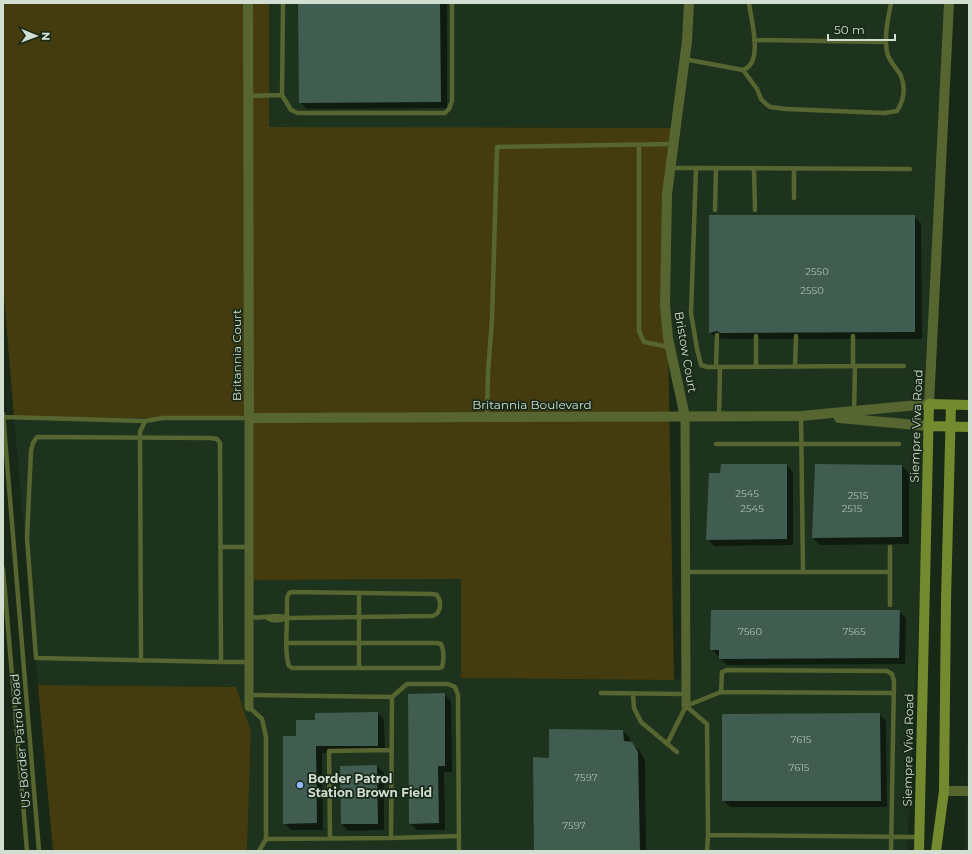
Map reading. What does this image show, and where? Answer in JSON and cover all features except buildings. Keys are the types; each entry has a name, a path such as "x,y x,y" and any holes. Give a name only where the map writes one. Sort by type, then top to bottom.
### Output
{"main road":[{"name":"Britannia Boulevard","path":"929,404 969,405"},
{"name":"Siempre Viva Road","path":"919,851 929,404"},
{"path":"936,851 944,791 946,600 952,405"},
{"name":"Britannia Boulevard","path":"928,426 969,427"}],"street":[{"name":"Britannia Court","path":"248,3 249,707"},
{"name":"Bristow Court","path":"686,706 685,417 670,347 665,305 668,194 687,41 689,3"},
{"name":"Siempre Viva Road","path":"929,404 949,3"},
{"name":"Britannia Boulevard","path":"249,418 801,416 929,404"},
{"name":"Britannia Boulevard","path":"816,415 928,426"},
{"path":"944,791 969,792"}],"lane":[{"path":"283,3 282,95 291,110 298,113 445,113 450,109 452,101 452,3"},
{"path":"684,60 743,70 750,66 755,54 749,3"},
{"path":"743,70 757,89 761,99 770,106 786,110 884,113 896,111 902,103 904,93 900,76 887,54 886,42 891,3"},
{"path":"754,40 886,42"},
{"path":"248,96 282,95"},
{"path":"487,418 488,372 492,320 497,147 673,144"},
{"path":"640,145 639,331 644,342 670,347"},
{"path":"671,168 910,169"},
{"path":"696,168 691,313 701,365 707,367 904,366"},
{"path":"716,168 716,210"},
{"path":"754,169 755,210"},
{"path":"794,169 794,198"},
{"path":"717,335 719,417"},
{"path":"756,336 756,367"},
{"path":"795,367 796,336"},
{"path":"853,336 854,412"},
{"name":"US Border Patrol Road","path":"3,414 39,851"},
{"path":"801,416 803,572"},
{"path":"3,417 145,421 163,418 249,418"},
{"path":"141,661 140,432 145,421"},
{"path":"220,662 220,443 217,439 37,437 33,443 31,451 27,538 36,658 141,661 220,662 249,662"},
{"path":"716,444 899,444"},
{"path":"220,547 249,547"},
{"path":"890,547 890,605"},
{"path":"3,569 27,851"},
{"path":"685,572 890,572"},
{"path":"249,617 266,617 269,620 282,620 287,618 433,616 438,614 440,611 439,598 437,595 432,594 289,593 287,598 287,618 287,643 287,662 292,668 442,668 443,647 441,644 437,643 287,643"},
{"path":"359,593 359,668"},
{"path":"721,692 722,672 727,670 868,670 887,671 892,674 894,693 891,851"},
{"path":"249,695 392,697 408,684 448,684 455,687 458,695 459,851"},
{"path":"667,744 686,706 721,692 894,693"},
{"path":"601,693 686,694"},
{"path":"633,694 634,708 641,722 677,752"},
{"path":"391,838 392,697"},
{"path":"686,706 707,724 707,851"},
{"path":"249,707 262,719 266,737 266,839 259,851"},
{"path":"330,838 329,751 392,750"},
{"path":"708,835 919,837"},
{"path":"266,839 459,836"}],"shaded area":[{"path":"3,3 269,3 269,127 675,128 667,194 674,680 461,678 461,579 249,580 249,418 14,418 3,285"},
{"path":"269,3 949,3 907,851 247,851 251,731 236,687 38,685 14,418 145,421 249,418 249,580 462,579 461,678 674,680 685,677 685,417 668,338 667,194 675,128 269,127"},
{"path":"969,679 969,851 965,851"},
{"path":"38,685 236,687 251,731 247,851 53,851"}],"place":[{"name":"Border Patrol Station Brown Field","path":"300,785"}]}
